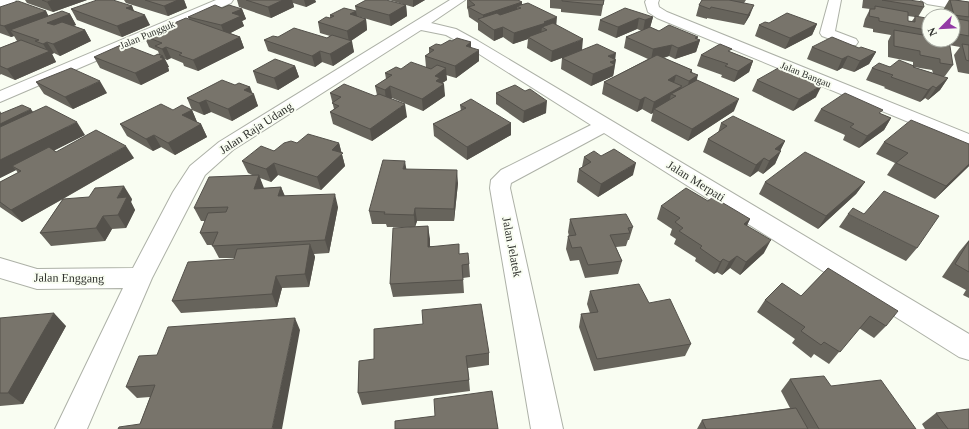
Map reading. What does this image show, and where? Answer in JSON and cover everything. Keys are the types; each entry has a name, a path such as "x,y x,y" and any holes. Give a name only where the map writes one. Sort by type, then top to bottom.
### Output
{"street":[{"path":"0,3 10,0"},
{"name":"Jalan Pungguk","path":"0,97 227,0"},
{"name":"Jalan Raja Udang","path":"71,429 140,278 184,192 197,170 226,146 459,0"},
{"name":"Jalan Bangau","path":"653,0 651,2 653,9 662,16 969,141"},
{"path":"835,0 827,33 851,42"},
{"path":"926,0 969,7"},
{"name":"Jalan Merpati","path":"419,25 451,32 473,44 969,348"},
{"name":"Jalan Jelatek","path":"547,429 500,188 501,180 605,125"},
{"name":"Jalan Enggang","path":"0,267 4,270 37,279 140,278"}],"building":[{"path":"42,0 53,0 47,2"},
{"path":"97,0 113,0 132,6 126,8 145,15 117,26 71,9"},
{"path":"145,0 178,0 164,6"},
{"path":"246,0 283,0 268,7"},
{"path":"366,0 386,0 406,5 389,15 355,6"},
{"path":"469,0 518,0 522,2 483,15 468,7 475,5"},
{"path":"562,0 604,0 603,5"},
{"path":"702,0 729,0 754,5 748,15 711,7 710,9 699,5"},
{"path":"882,0 909,0 923,2 924,7"},
{"path":"950,0 969,2 969,17 961,16 961,8 952,8"},
{"path":"18,1 46,11 4,26 0,25 0,7"},
{"path":"528,3 557,17 544,22 546,23 514,33 503,27 494,30 478,19 497,13 500,15 521,8 517,6"},
{"path":"215,5 222,8 229,5 242,9 232,13 241,16 221,25 188,17"},
{"path":"875,6 908,12 908,21 915,22 915,16 921,17 921,29 879,21 879,18 869,16 870,9 875,9"},
{"path":"344,8 356,11 350,14 366,19 347,31 318,22 326,17 330,18 334,16 330,15"},
{"path":"625,8 653,17 645,20 639,18 618,27 600,20"},
{"path":"62,11 70,14 47,23 54,25 62,22 85,30 53,44 47,42 43,44 35,41 39,40 10,30"},
{"path":"787,13 817,24 790,38 759,25 765,22 769,23"},
{"path":"186,18 240,37 193,60 179,55 182,53 166,47 162,49 155,46 162,43 144,36"},
{"path":"961,20 969,21 969,36 961,34"},
{"path":"553,23 583,39 552,51 528,37 547,30 542,27"},
{"path":"669,25 698,37 695,38 700,40 678,48 672,45 653,49 626,37 650,27 659,31"},
{"path":"294,28 327,38 332,35 352,41 330,54 320,51 312,56 264,40 273,36 278,37"},
{"path":"894,30 921,35 921,48 950,48 953,65 940,63 940,59 920,55 920,51 894,46"},
{"path":"832,37 859,48 861,47 876,52 860,61 848,56 842,59 812,47"},
{"path":"457,38 471,42 466,46 479,50 455,66 425,56 434,50 429,48 436,44 441,45"},
{"path":"21,40 50,51 7,69 0,66 0,48"},
{"path":"123,44 154,56 158,54 163,56 160,57 164,59 135,73 94,57"},
{"path":"597,44 616,53 608,56 616,60 610,62 615,65 593,74 562,58"},
{"path":"720,44 732,49 728,51 753,61 738,71 725,66 728,64 701,55"},
{"path":"962,44 969,45 969,61 966,60"},
{"path":"657,55 692,70 690,72 698,75 689,81 676,75 668,80 682,86 654,102 645,97 640,100 604,82"},
{"path":"275,59 295,66 274,78 253,71"},
{"path":"899,60 914,66 913,67 948,78 936,88 933,86 928,90 891,77 893,75 872,68 879,63 890,67"},
{"path":"411,62 431,69 437,65 446,68 435,76 440,78 436,81 444,84 422,99 390,86 385,90 375,86 392,75 385,73 396,67 401,69"},
{"path":"780,67 822,85 799,99 757,80"},
{"path":"71,68 100,81 65,97 36,82"},
{"path":"222,80 235,85 239,83 250,87 244,90 254,94 228,109 206,100 199,103 187,98"},
{"path":"697,80 739,99 692,129 654,109 676,96 671,94"},
{"path":"344,84 375,96 379,94 405,104 370,129 330,112 339,106 332,103 341,97 330,93"},
{"path":"515,85 525,91 530,89 547,101 524,111 496,93"},
{"path":"845,93 883,110 879,113 891,118 867,136 850,127 854,124 821,109"},
{"path":"471,99 511,123 467,147 433,124 466,108 460,105"},
{"path":"161,104 173,110 182,105 192,110 182,115 201,124 168,143 154,135 146,139 120,124"},
{"path":"22,105 31,109 0,124 0,114"},
{"path":"46,106 77,122 0,160 0,127"},
{"path":"733,116 785,141 775,149 781,151 769,161 764,158 756,165 708,139 727,126 721,123"},
{"path":"911,120 969,144 969,164 946,186 896,163 908,153 884,142"},
{"path":"96,130 126,146 11,210 0,202 0,182 21,171 12,166 49,147 56,152"},
{"path":"308,134 339,143 332,150 343,153 317,177 274,163 266,169 242,161 261,146 274,151 284,143 291,141 297,143"},
{"path":"614,149 636,163 601,184 579,169 591,162 584,157 594,151 601,156"},
{"path":"805,152 865,182 826,216 765,182"},
{"path":"383,160 405,161 403,169 457,170 454,209 415,208 414,215 384,214 385,212 369,211"},
{"path":"259,175 254,189 281,187 278,196 335,194 325,240 212,246 218,232 200,233 208,213 226,212 228,207 194,208 209,177"},
{"path":"124,186 117,198 127,197 118,215 103,216 96,228 40,233 63,199 89,197 95,188"},
{"path":"686,188 708,201 713,197 750,219 744,224 771,240 746,262 737,256 729,262 723,259 720,262 700,248 702,246 679,231 683,228 675,222 680,218 661,206"},
{"path":"884,191 939,216 917,248 848,214 853,208 864,214"},
{"path":"626,214 633,227 628,228 630,233 610,235 622,261 588,265 581,247 572,248 568,236 576,235 570,219"},
{"path":"428,226 428,247 459,244 459,254 468,253 469,264 462,265 463,280 390,284 393,228"},
{"path":"969,241 969,272 955,264"},
{"path":"310,244 305,274 276,276 272,294 172,301 188,262 234,259 237,249"},
{"path":"828,268 898,311 886,326 870,316 840,352 824,342 821,345 801,331 805,327 765,300 782,283 801,296"},
{"path":"639,284 649,303 670,299 691,344 597,359 581,314 598,312 590,291"},
{"path":"481,304 489,353 466,356 469,380 358,393 359,361 374,359 374,329 423,324 422,310"},
{"path":"54,313 8,393 0,393 0,318"},
{"path":"295,318 272,429 118,429 119,427 140,424 155,385 126,387 139,356 157,355 168,327"},
{"path":"824,376 831,386 881,380 916,429 819,429 790,379"},
{"path":"492,391 498,429 395,429 395,421 435,416 434,399"},
{"path":"796,408 808,429 706,429 702,420"},
{"path":"969,409 969,429 948,429 936,413"}]}
